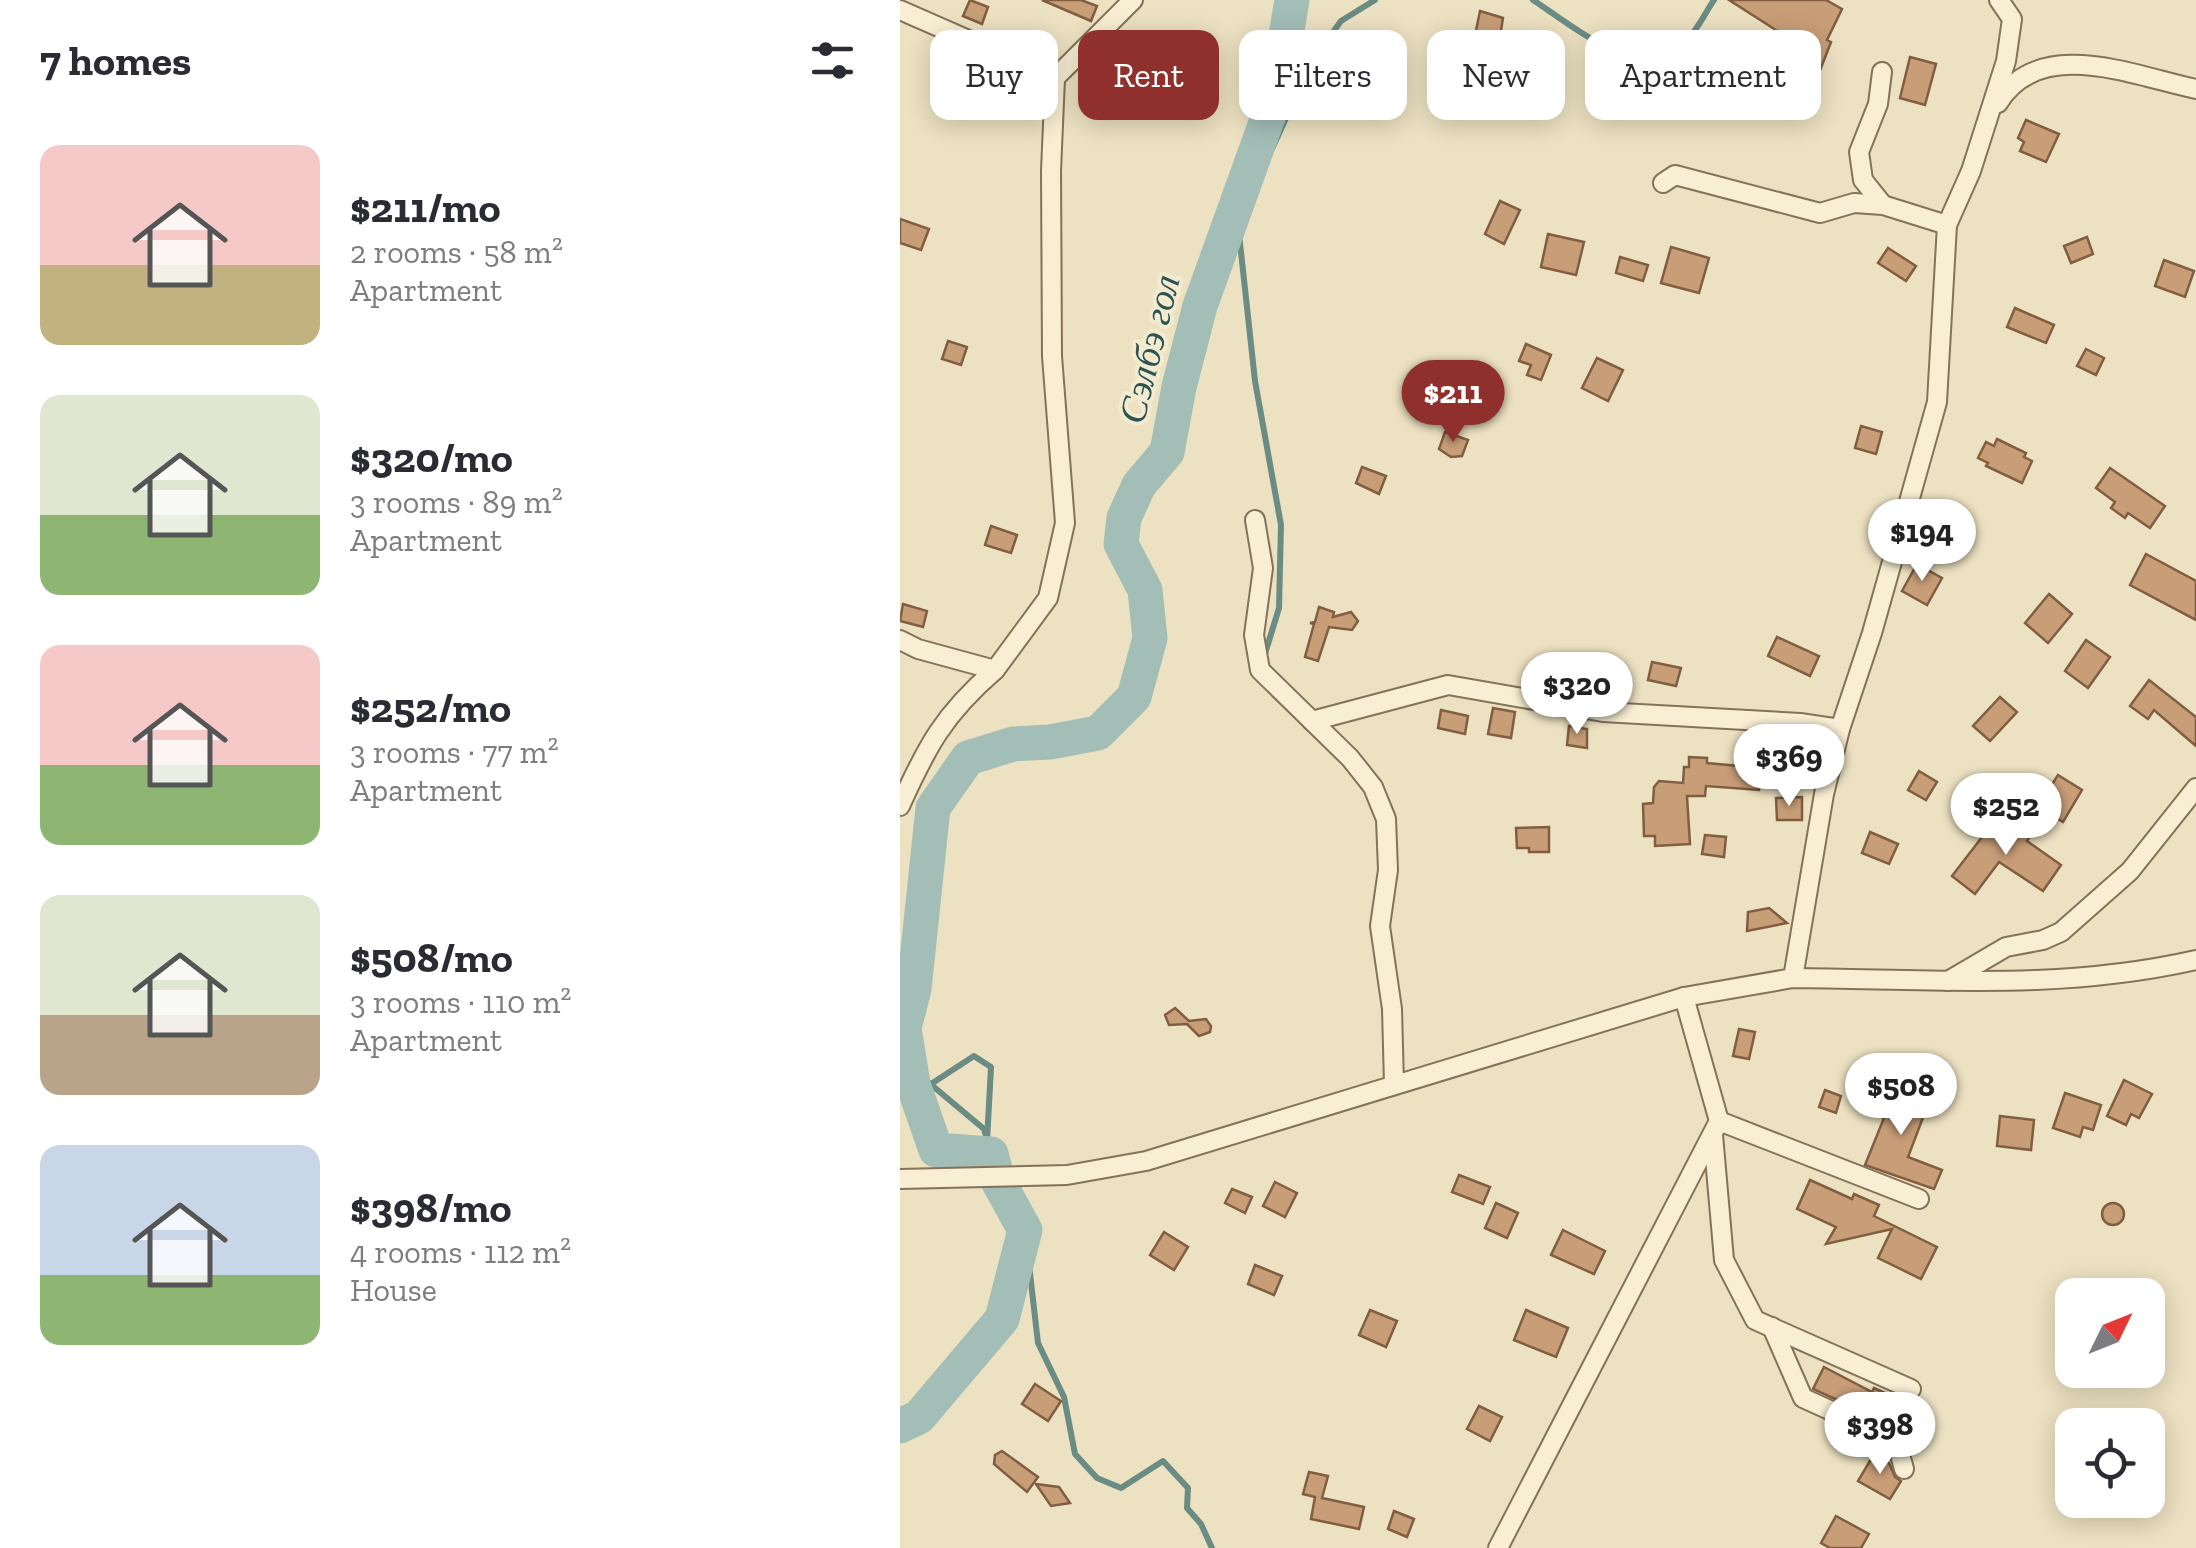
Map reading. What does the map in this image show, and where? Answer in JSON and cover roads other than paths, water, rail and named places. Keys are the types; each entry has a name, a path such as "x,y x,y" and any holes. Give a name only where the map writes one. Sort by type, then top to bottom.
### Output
{"street":[{"path":"1058,76 1133,0"},
{"path":"1793,978 1824,794 1840,729 1872,633 1937,402 1948,225 1971,171 2006,61 2012,19 1999,0"},
{"path":"900,10 946,30"},
{"path":"1984,124 2008,85 2034,70 2071,62 2196,89"},
{"path":"1882,72 1878,104 1860,152 1863,180 1883,206"},
{"path":"900,806 928,744 967,694 995,670 1048,598 1065,524 1052,356 1054,120"},
{"path":"1662,183 1676,175 1820,212 1854,203 1883,206 1948,225"},
{"path":"1255,520 1263,568 1254,635 1260,670 1350,758 1373,787 1386,820 1388,870 1380,926 1392,1009 1394,1084"},
{"path":"900,640 918,649 995,670"},
{"path":"1312,721 1448,686 1604,712 1840,729"},
{"path":"1948,981 2006,947 2061,932 2130,871 2196,788"},
{"path":"900,1179 1067,1176 1146,1161 1684,997 1793,978 2054,982 2148,971 2196,960"},
{"path":"1684,997 1716,1127 1724,1260 1755,1320 1911,1390"},
{"path":"1716,1127 1919,1199"},
{"path":"1498,1548 1716,1127"},
{"path":"1772,1328 1802,1398 1896,1440 1904,1470"}],"waterway":[{"name":"Сэлбэ гол","path":"900,1426 919,1417 1002,1319 1025,1230 998,1181 991,1154 936,1150 913,1084 904,1028 914,989 933,808 968,758 1013,744 1098,733 1134,697 1150,638 1145,590 1121,544 1124,518 1139,485 1167,452 1200,306 1276,95 1292,0"},
{"path":"1264,657 1279,608 1281,525 1255,381 1236,206 1271,151 1312,61 1341,21 1375,0"},
{"path":"1533,0 1609,48 1650,58 1670,53 1687,40 1714,0"},
{"path":"931,1084 974,1056 991,1067 987,1141"},
{"path":"910,1067 984,1129 991,1154"},
{"path":"1025,1230 1038,1343 1064,1397 1075,1454 1097,1478 1121,1488 1163,1461 1188,1488 1187,1508 1201,1524 1212,1548"}]}
